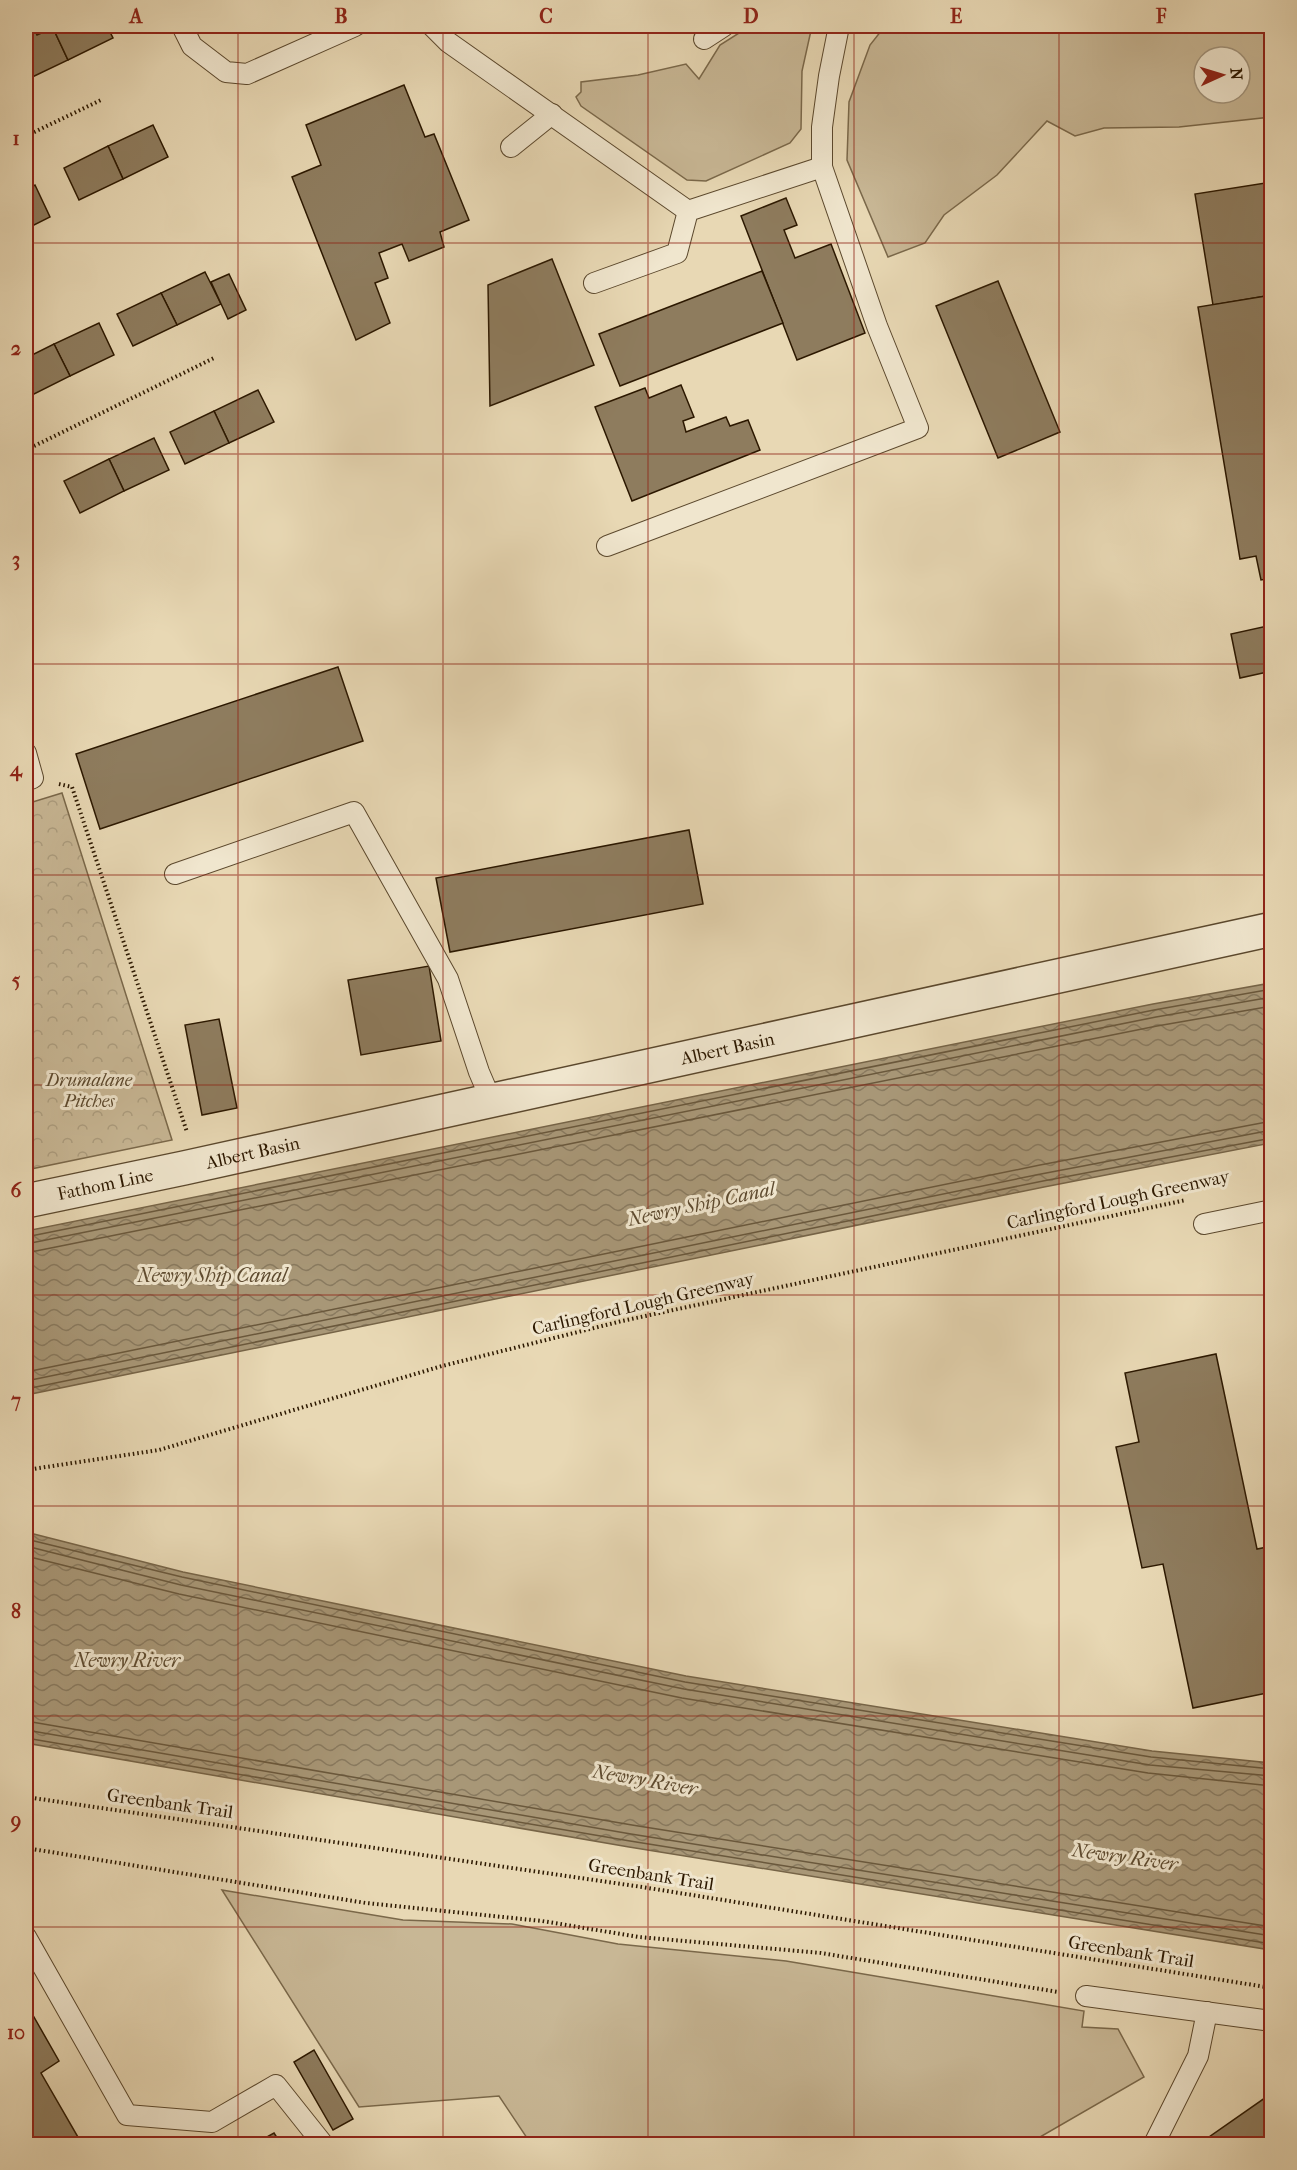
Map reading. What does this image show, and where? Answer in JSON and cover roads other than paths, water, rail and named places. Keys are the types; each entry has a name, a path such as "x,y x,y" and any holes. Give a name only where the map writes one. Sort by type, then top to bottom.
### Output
{"street":[{"name":"Albert Basin","path":"187,1155 491,1100 1272,929"},
{"name":"Fathom Line","path":"26,1201 187,1155"}],"lane":[{"path":"182,26 192,46 226,72 247,74 355,26"},
{"path":"432,26 448,42 688,211"},
{"path":"704,39 724,26"},
{"path":"607,546 918,428 877,326 822,167 822,127 839,26"},
{"path":"511,147 552,114"},
{"path":"688,211 822,167"},
{"path":"594,284 677,253 688,211"},
{"path":"26,753 29,780"},
{"path":"175,874 354,812 448,979 478,1072 491,1100"},
{"path":"1204,1224 1272,1210"},
{"path":"26,1937 127,2115 212,2122 276,2085 323,2145"},
{"path":"1086,1996 1272,2021"},
{"path":"1154,2145 1198,2056 1207,2012"}],"water":[{"name":"Newry Ship Canal","path":"1271,983 1271,1143 1044,1187 26,1395 26,1231 1153,1004"},
{"name":"Newry River","path":"26,1532 183,1572 686,1676 1152,1751 1271,1763 1271,1950 629,1847 26,1743"}],"park label":[{"name":"Drumalane Pitches","path":"89,1090"}]}
